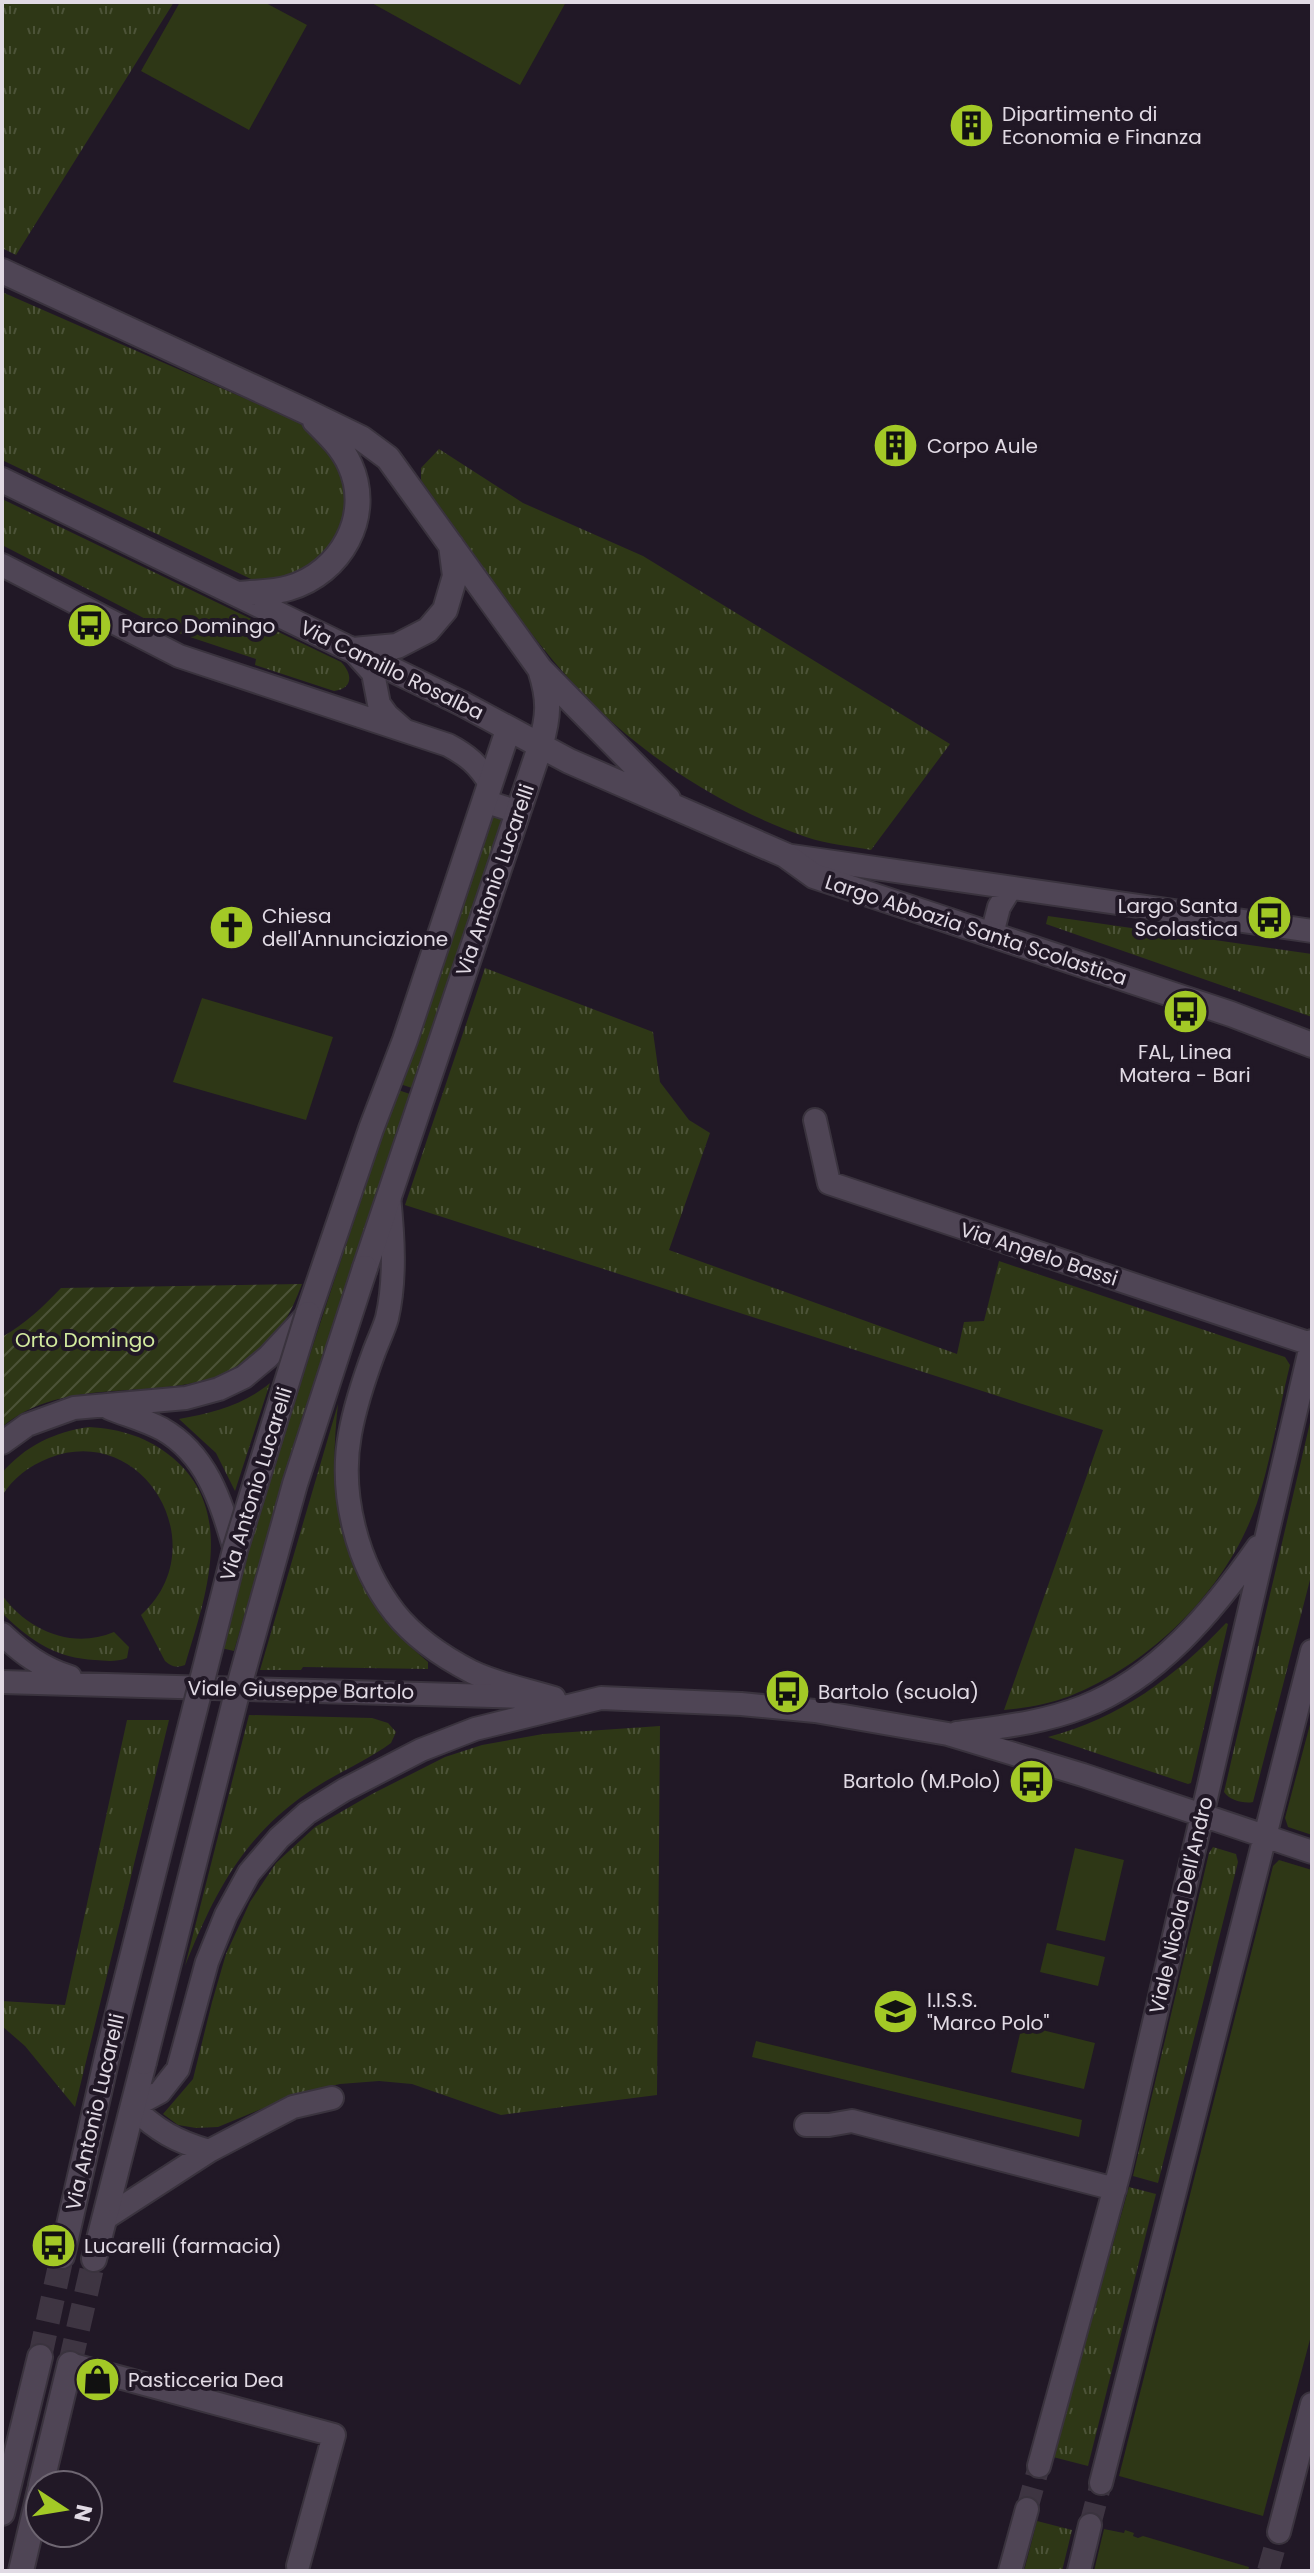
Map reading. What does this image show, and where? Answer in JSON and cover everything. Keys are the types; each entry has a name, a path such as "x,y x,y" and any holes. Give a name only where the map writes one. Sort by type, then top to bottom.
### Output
{"street":[{"path":"6,271 361,438 388,458 540,669 678,809"},
{"path":"239,594 289,588 300,583 322,572 348,542 358,506 351,466 336,442 305,411"},
{"name":"Via Camillo Rosalba","path":"2,480 463,704 540,747 785,855"},
{"path":"351,650 397,646 428,630 445,610 455,576 451,544"},
{"path":"2,565 179,656 448,745 479,766 487,792 518,812"},
{"path":"351,650 373,673 379,704 407,732"},
{"name":"Via Antonio Lucarelli","path":"94,2259 232,1712 295,1484 540,747 546,724 548,694 540,669"},
{"name":"Via Antonio Lucarelli","path":"62,2256 108,2053 235,1550 308,1314 379,1106 405,1040 508,730"},
{"name":"Largo Abbazia Santa Scolastica","path":"785,855 1312,931"},
{"name":"Largo Abbazia Santa Scolastica","path":"785,855 814,876 1231,1014 1312,1045"},
{"path":"992,934 999,907 1010,889"},
{"name":"Via Angelo Bassi","path":"815,1120 829,1183 1312,1343"},
{"path":"389,1196 393,1231 387,1319 358,1398 349,1436 349,1506 357,1539 370,1572 395,1613 424,1641 474,1673 554,1698"},
{"path":"2,1443 27,1425 74,1408 186,1398 219,1389 244,1377 268,1357 308,1314"},
{"name":"Viale Nicola Dell'Andro","path":"1039,2466 1115,2189 1312,1343"},
{"path":"104,1406 159,1428 200,1462 218,1493 235,1550"},
{"path":"948,1734 1029,1724 1084,1707 1108,1695 1148,1670 1194,1627 1230,1588 1265,1536"},
{"path":"2,1634 47,1670 94,1685"},
{"path":"1101,2483 1264,1836 1307,1688 1312,1651"},
{"name":"Viale Giuseppe Bartolo","path":"2,1682 601,1698"},
{"path":"209,2151 178,2142 153,2126 132,2107 160,2092 178,2069 207,1962 226,1915 249,1873 279,1838 307,1813 421,1750 475,1729 601,1698 688,1700 815,1711 948,1734 1083,1775 1312,1852"},
{"path":"104,2219 209,2151 293,2107 332,2098"},
{"path":"806,2125 852,2121 1115,2189"},
{"path":"2,2513 40,2357"},
{"path":"44,2469 70,2364 334,2435 298,2566"},
{"path":"1279,2532 1312,2404"},
{"path":"1010,2571 1027,2509"},
{"path":"1079,2571 1090,2525"},
{"path":"21,2571 26,2549"},
{"path":"2,2570 10,2571"}],"green space":[{"path":"2,2 174,2 16,255 2,248"},
{"path":"180,2 264,2 307,25 249,130 141,71"},
{"path":"370,2 566,2 520,85"},
{"path":"2,292 290,418 312,431 346,476 348,515 328,556 290,578 265,582 251,579 2,460"},
{"path":"439,449 523,503 643,556 950,744 871,850 806,837 709,792 648,752 620,729 570,680 530,632 421,480 421,468"},
{"path":"2,499 341,662 349,676 348,684 334,691 255,665 256,659 163,628 2,545"},
{"path":"494,815 502,823 412,1088 400,1084"},
{"path":"1048,916 1312,954 1312,1017 1046,924"},
{"path":"485,968 653,1032 660,1082 689,1120 710,1133 669,1250 957,1354 964,1322 984,1321 999,1261 1285,1357 1290,1365 1257,1503 1227,1564 1184,1619 1158,1643 1101,1682 1054,1701 1004,1710 1103,1430 405,1205"},
{"path":"202,998 333,1037 306,1120 173,1082"},
{"path":"398,1090 410,1094 302,1418 234,1651 221,1648 328,1298"},
{"name":"Orto Domingo","path":"302,1284 280,1328 252,1358 220,1376 184,1385 71,1396 35,1407 2,1427 2,1337 33,1315 61,1288"},
{"path":"270,1383 235,1491 216,1453 179,1419 227,1407"},
{"path":"338,1404 335,1479 346,1546 376,1606 399,1635 428,1662 428,1669 303,1667 301,1670 260,1670"},
{"path":"1312,1414 1312,1572 1253,1802 1241,1802 1224,1792"},
{"path":"89,1427 134,1435 164,1451 193,1480 205,1504 210,1530 207,1584 185,1665 174,1666 165,1661 141,1615 163,1587 172,1557 170,1526 159,1497 140,1473 114,1457 83,1451 49,1458 35,1465 16,1478 2,1496 2,1473 20,1455 64,1432"},
{"path":"2,1595 24,1618 52,1633 82,1639 114,1632 129,1647 127,1658 111,1661 81,1659 46,1647 5,1616 2,1612"},
{"path":"1226,1623 1191,1783 1048,1737 1099,1719 1145,1693 1187,1661"},
{"path":"249,1715 372,1718 388,1723 396,1732 391,1743 307,1793 265,1829 232,1869 219,1891 185,1966"},
{"path":"1312,1717 1312,1835 1288,1827 1285,1818"},
{"path":"127,1720 169,1720 75,2107 25,2046 2,2026 2,2001 65,2005"},
{"path":"660,1726 657,2095 501,2115 412,2084 379,2081 340,2084 300,2093 218,2127 178,2125 163,2114 193,2079 226,1954 250,1902 276,1863 315,1827 445,1757 482,1745 543,1734"},
{"path":"1213,1847 1236,1854 1238,1862 1158,2183 1133,2176 1209,1853"},
{"path":"1075,1848 1124,1860 1105,1941 1056,1930"},
{"path":"1279,1860 1312,1870 1312,2332 1263,2516 1119,2476 1273,1866"},
{"path":"1047,1943 1105,1957 1098,1986 1040,1972"},
{"path":"1022,2025 1095,2043 1084,2089 1011,2072"},
{"path":"756,2041 1082,2120 1079,2137 752,2057"},
{"path":"1129,2187 1156,2194 1088,2466 1053,2457"},
{"path":"1037,2521 1072,2530 1062,2571 1024,2571"},
{"path":"1104,2529 1124,2533 1125,2530 1138,2538 1143,2536 1249,2567 1248,2571 1094,2571"}],"tunnel":[{"path":"40,2357 62,2256"},
{"path":"70,2364 94,2259"},
{"path":"1027,2509 1039,2466"},
{"path":"1090,2525 1101,2483"},
{"path":"1268,2571 1279,2532"}],"place":[{"name":"Dipartimento di Economia e Finanza","path":"971,126"},
{"name":"Corpo Aule","path":"896,446"},
{"name":"Parco Domingo","path":"90,626"},
{"name":"Largo Santa Scolastica","path":"1269,917"},
{"name":"Chiesa dell'Annunciazione","path":"231,927"},
{"name":"FAL, Linea Matera - Bari","path":"1185,1012"},
{"name":"Bartolo (scuola)","path":"787,1692"},
{"name":"Bartolo (M.Polo)","path":"1032,1781"},
{"name":"I.I.S.S. \"Marco Polo\"","path":"896,2012"},
{"name":"Lucarelli (farmacia)","path":"53,2246"},
{"name":"Pasticceria Dea","path":"97,2380"}]}
